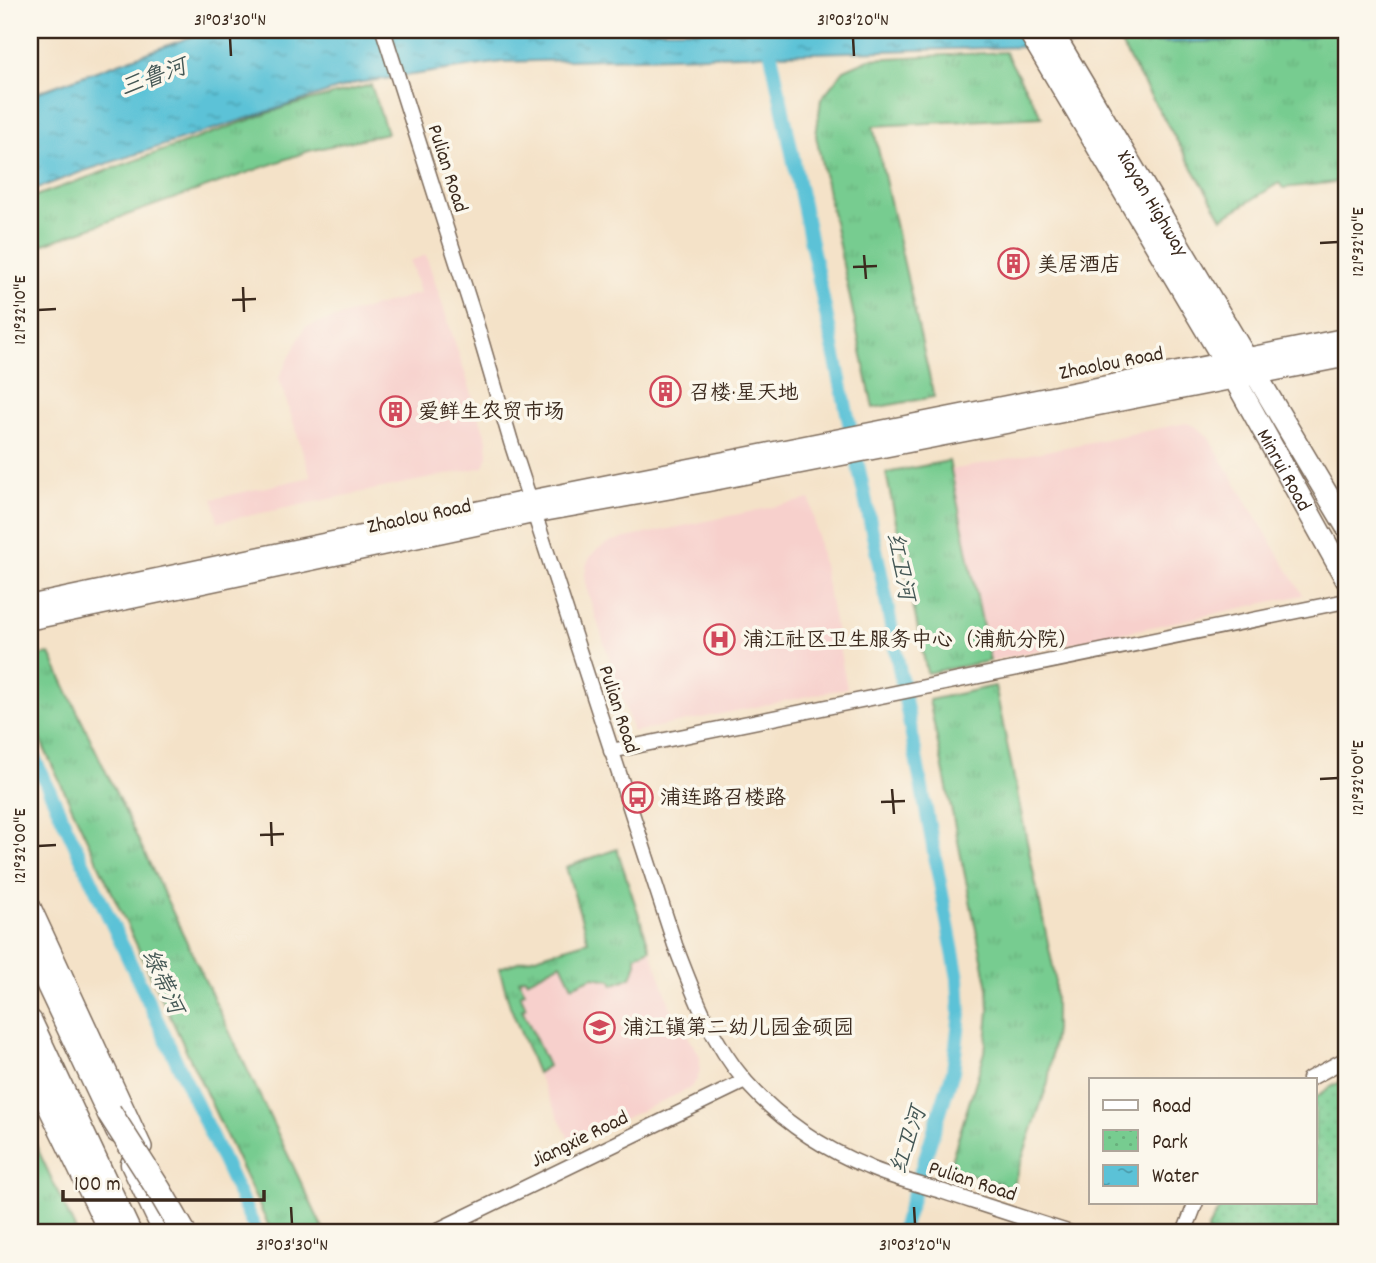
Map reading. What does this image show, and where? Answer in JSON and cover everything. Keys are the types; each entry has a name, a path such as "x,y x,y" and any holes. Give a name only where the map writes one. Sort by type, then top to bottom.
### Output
{"highway":[{"path":"30,944 166,1233"},
{"path":"30,1022 129,1233"},
{"path":"108,1112 159,1190 183,1233"}],"main road":[{"name":"Xiayan Highway","path":"1028,30 1229,371"},
{"name":"Xiayan Highway","path":"1051,30 1252,366"},
{"name":"Minrui Road","path":"1252,366 1346,526"},
{"name":"Minrui Road","path":"1229,371 1346,579"}],"street":[{"name":"Pulian Road","path":"383,30 533,507 675,945 696,1001 720,1045 745,1081 770,1106 830,1149 869,1168 1071,1233"},
{"name":"Zhaolou Road","path":"30,605 533,507 675,488 816,452 1252,366 1346,338"},
{"name":"Zhaolou Road","path":"1252,366 1346,357"},
{"name":"Zhaolou Road","path":"30,620 533,507"},
{"path":"611,751 1346,601"},
{"path":"30,905 183,1233"},
{"path":"1311,1078 1346,1059"},
{"path":"30,1070 108,1233"},
{"name":"Jiangxie Road","path":"432,1233 745,1081"},
{"path":"1184,1233 1195,1204"}],"shaded area":[{"path":"426,255 487,440 488,455 484,467 218,522 213,499 311,477 279,378 305,327 420,293 410,261"},
{"path":"1186,423 1207,435 1303,595 990,661 951,470"},
{"name":"浦江社区卫生服务中心（浦航分院）","path":"810,499 847,688 633,732 587,590 585,575 591,556 612,541"},
{"name":"浦江镇第二幼儿园金硕园","path":"641,922 671,1008 700,1056 697,1080 689,1089 571,1143 532,1063 499,968"}],"green space":[{"path":"1142,30 1346,30 1346,181 1283,188 1279,183 1222,218 1120,43"},
{"path":"1005,52 1042,117 873,126 934,397 873,408 816,136 821,99 844,70 869,59"},
{"path":"371,85 387,133 309,151 30,249 30,198 285,107"},
{"path":"949,461 990,661 927,673 886,473"},
{"path":"50,654 325,1233 272,1233 30,718 30,657"},
{"path":"995,686 1055,977 1055,1030 1048,1083 1012,1188 949,1167 985,1052 989,1011 988,988 929,700"},
{"path":"617,849 650,949 636,956 636,966 631,977 613,985 611,980 593,977 572,986 561,963 527,981 525,977 519,980 525,992 520,994 526,1007 522,1009 548,1066 537,1073 510,1006 499,968 588,941 566,867"},
{"path":"1346,1079 1346,1233 1207,1233 1222,1204 1316,1204 1316,1097"},
{"path":"30,1133 77,1233 30,1233"}],"water":[{"name":"三鲁河","path":"210,30 1342,30 1297,39 502,62 356,83 30,191 30,95"}],"waterway":[{"name":"红卫河","path":"766,30 882,578 958,978 960,1013 953,1071 901,1233"},
{"name":"绿带河","path":"30,749 257,1233"}],"place":[{"name":"美居酒店","path":"1014,264"},
{"name":"召楼·星天地","path":"666,392"},
{"name":"爱鲜生农贸市场","path":"395,411"},
{"name":"浦江社区卫生服务中心（浦航分院）","path":"720,639"},
{"name":"浦连路召楼路","path":"637,797"},
{"name":"浦江镇第二幼儿园金硕园","path":"600,1027"}]}
